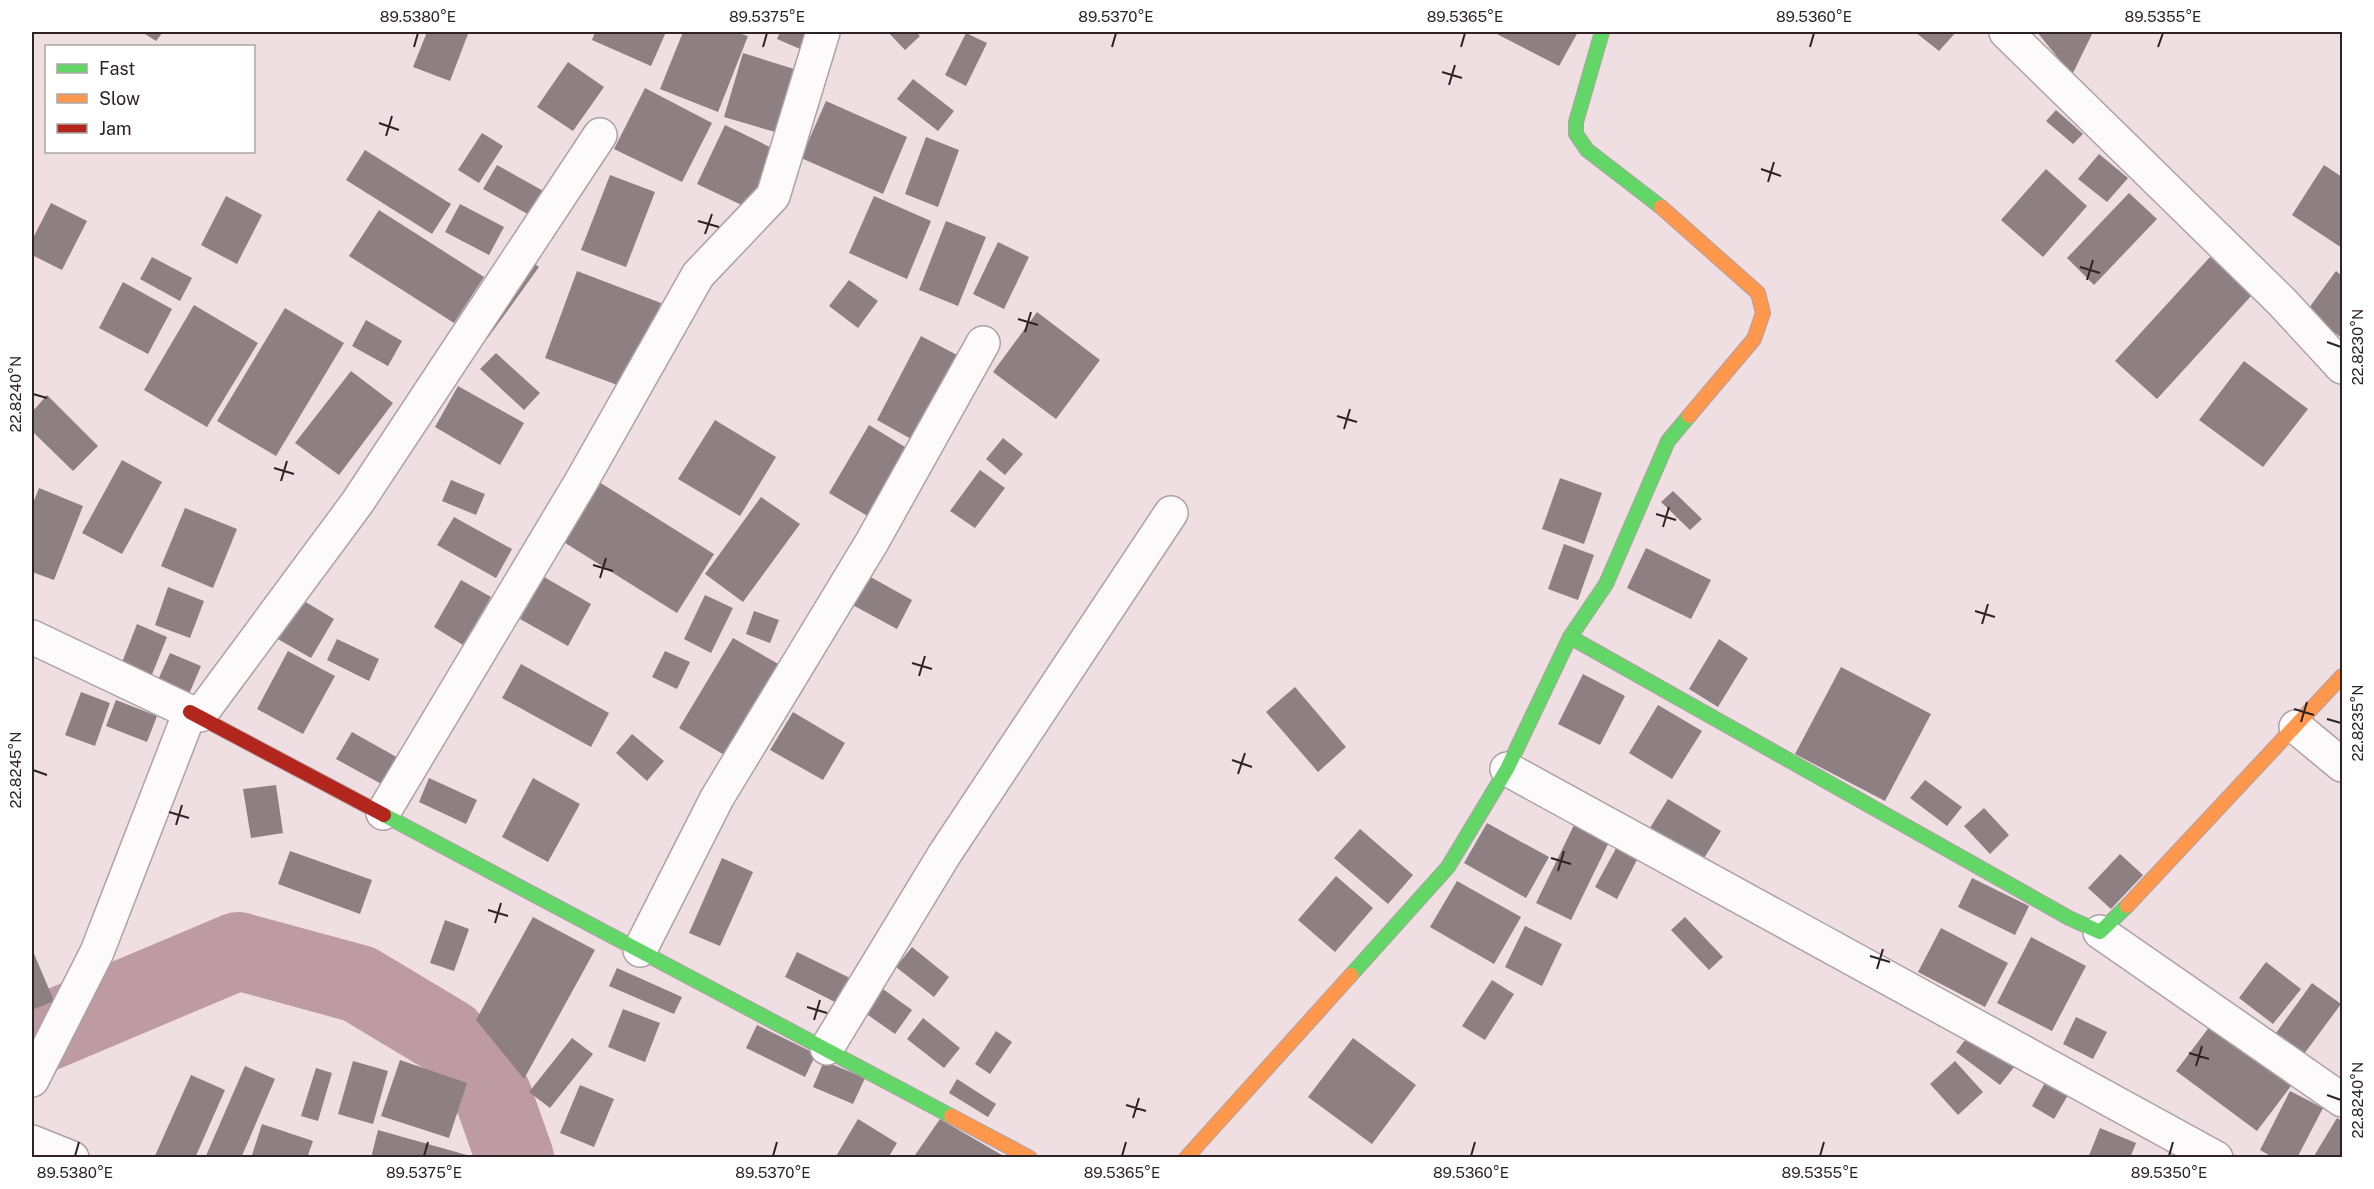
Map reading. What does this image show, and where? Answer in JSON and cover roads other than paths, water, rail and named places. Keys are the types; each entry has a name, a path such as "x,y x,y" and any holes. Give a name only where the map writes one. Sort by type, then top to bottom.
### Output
{"street":[{"path":"383,813 581,482 698,275 773,196 823,32"},
{"path":"1186,1158 1448,867 1507,769 1570,637 1606,584 1668,441 1754,339 1763,313 1758,293 1663,208 1587,150 1576,134 1576,122 1602,32"},
{"path":"2006,32 2274,293 2343,367"},
{"path":"36,1069 97,952 195,714 357,503 600,135"},
{"path":"640,950 717,798 872,542 983,343"},
{"path":"827,1048 944,855 1171,513"},
{"path":"32,636 195,714 827,1048 1030,1158"},
{"path":"1570,637 2069,918 2100,932 2343,1100"},
{"path":"2100,932 2135,899 2343,676"},
{"path":"2296,727 2343,765"},
{"path":"1507,769 2216,1158"},
{"path":"32,1142 72,1158"}],"waterway":[{"path":"32,1038 238,951 359,984 449,1038 493,1096 515,1158"}]}
